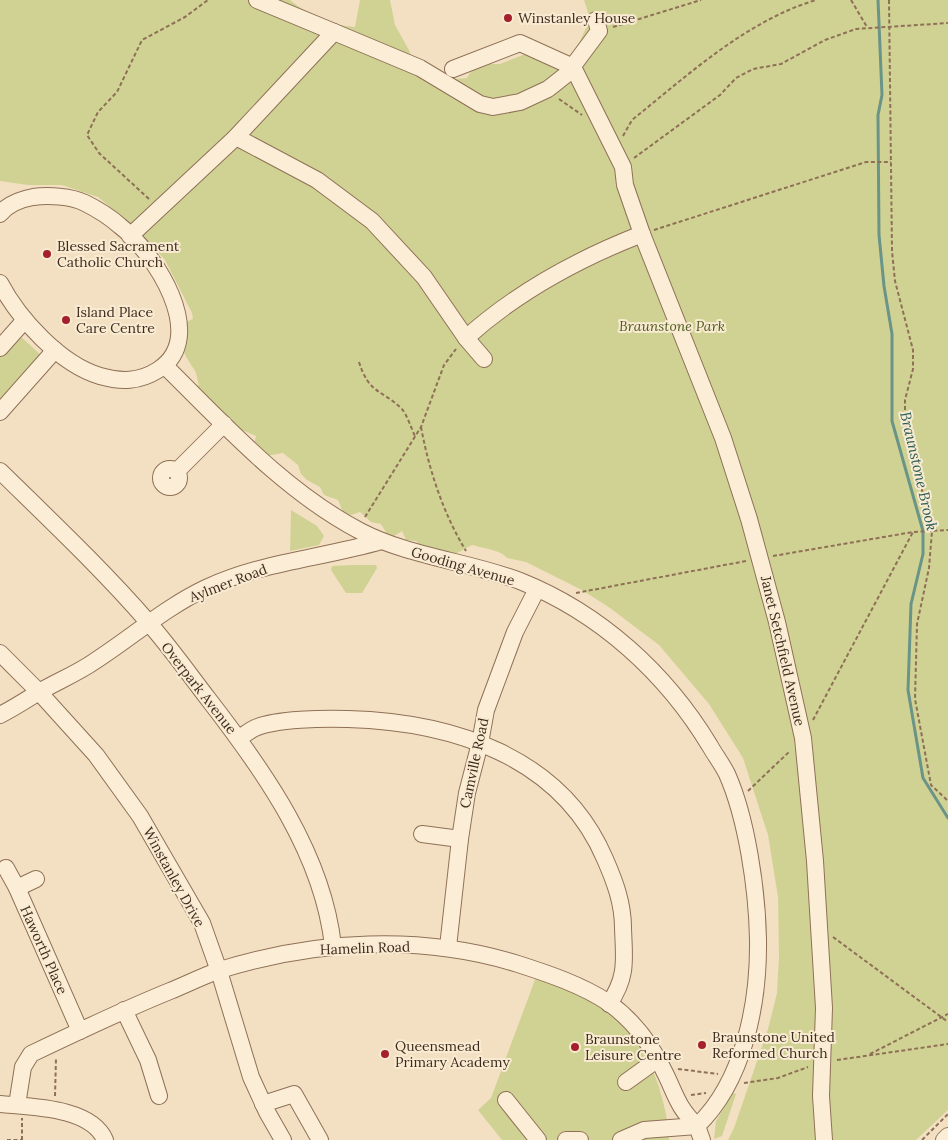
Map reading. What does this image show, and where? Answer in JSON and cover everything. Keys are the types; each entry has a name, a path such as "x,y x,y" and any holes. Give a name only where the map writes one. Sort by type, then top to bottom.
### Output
{"street":[{"path":"256,0 420,68 480,104 493,106 507,106 520,102 548,89 573,67 597,26"},
{"path":"130,236 236,137 334,32"},
{"path":"453,69 520,44 573,67"},
{"name":"Janet Setchfield Avenue","path":"573,67 623,167 625,184 642,234 723,438 761,558 803,738 815,861 825,1020 821,1096 824,1140"},
{"path":"236,137 317,180 372,222 424,277 466,338 484,359"},
{"path":"0,283 24,321 55,350 92,374 117,381 136,380 152,374 165,366 176,351 179,338 179,319 170,290 151,259 121,226 84,202 46,195 20,200 1,211"},
{"path":"466,338 508,304 576,262 642,234"},
{"path":"0,348 24,321"},
{"path":"0,412 55,350"},
{"name":"Gooding Avenue","path":"165,366 297,492 357,529 392,546 474,566 559,599 604,627 647,664 694,718 727,774 754,877 758,920 756,977 745,1036 733,1073 722,1097 699,1133"},
{"path":"177,470 224,424"},
{"name":"Overpark Avenue","path":"0,471 63,532 148,622 239,738 261,770 300,841 324,900 334,946"},
{"name":"Aylmer Road","path":"0,715 95,661 148,622 200,591 248,572 287,562 343,552 381,541"},
{"name":"Camville Road","path":"448,947 467,793 480,743 486,710 515,632 537,589"},
{"name":"Winstanley Drive","path":"0,653 39,692 96,755 140,816 202,923 219,971 251,1078 283,1140"},
{"path":"239,738 256,728 325,718 398,722 439,730 480,743 510,755 550,782 576,811 598,844 616,886 623,921 623,978 609,1004"},
{"path":"422,834 460,839"},
{"path":"6,868 17,888"},
{"name":"Haworth Place","path":"36,880 17,888 80,1031"},
{"name":"Hamelin Road","path":"19,1106 21,1074 31,1054 124,1010 219,971 277,955 334,946 390,944 448,947 501,959 576,985 609,1004 639,1030 658,1059 681,1111 699,1133"},
{"path":"124,1010 148,1060 159,1096"},
{"path":"626,1082 658,1059"},
{"path":"263,1104 294,1094 320,1140"},
{"path":"506,1100 538,1140"},
{"path":"0,1104 55,1110 90,1121 98,1128 105,1140"},
{"path":"621,1140 644,1130 699,1133"},
{"path":"944,1140 948,1136"},
{"path":"566,1140 580,1140"}],"path":[{"path":"159,208 99,153 87,135 98,112 117,92 142,40 185,17 208,0"},
{"path":"597,26 701,0"},
{"path":"615,149 632,120 739,36 792,7 816,0"},
{"path":"851,0 868,27"},
{"path":"889,0 892,251 895,280 913,350 913,369 905,400 905,420 932,531 929,568 917,624 914,699 931,785 948,801"},
{"path":"623,167 720,95 736,78 753,69 781,64 825,40 868,27 948,22"},
{"path":"548,89 586,119"},
{"path":"642,234 866,162 891,162"},
{"path":"357,529 422,427 444,365 466,338"},
{"path":"359,362 363,375 377,392 402,409 415,436"},
{"path":"422,427 426,455 443,504 457,537 474,566"},
{"path":"559,599 582,590 761,558 913,532 948,530"},
{"path":"736,803 803,738 913,532"},
{"path":"819,928 948,1022"},
{"path":"868,1055 948,1014"},
{"path":"55,1110 56,1042"},
{"path":"744,1083 778,1078 823,1062 948,1044"},
{"path":"665,1073 678,1069 701,1070 721,1075 719,1080"},
{"path":"684,1092 692,1095 708,1092"},
{"path":"7,1140 22,1140 19,1106"},
{"path":"922,1140 948,1114"}],"green space":[{"name":"Braunstone Park","path":"0,0 290,0 305,11 321,19 355,27 360,0 390,0 395,25 410,52 411,59 455,79 467,78 473,68 483,64 500,64 528,53 571,61 590,19 584,0 948,0 948,1110 916,1140 728,1140 734,1128 768,1029 777,993 779,956 778,897 768,835 743,758 709,704 659,645 610,608 582,590 526,562 507,558 491,550 472,545 455,554 423,548 416,541 406,540 402,531 394,536 388,536 381,524 371,522 360,512 351,515 343,512 338,500 324,495 320,487 307,480 301,474 298,465 283,453 266,456 254,445 256,436 237,428 231,418 221,414 196,386 199,385 196,372 186,357 178,333 188,321 193,319 192,313 165,260 137,229 98,197 62,185 28,185 0,181"},
{"path":"19,335 42,356 0,404 0,357"},
{"path":"291,510 317,526 324,536 319,545 290,551"},
{"path":"376,565 377,568 362,593 346,593 331,570 332,566"},
{"name":"Braunstone Leisure Centre","path":"536,977 579,994 597,1004 627,1029 650,1064 659,1087 667,1120 669,1140 502,1140 478,1110 491,1098"},
{"path":"733,1093 736,1094 722,1136 714,1139 716,1121"}],"waterway":[{"name":"Braunstone Brook","path":"878,0 882,95 878,115 879,235 884,286 892,334 892,421 923,531 923,554 911,604 908,690 923,778 948,818"}],"place":[{"name":"Winstanley House","path":"508,18"},
{"name":"Blessed Sacrament Catholic Church","path":"47,254"},
{"name":"Island Place Care Centre","path":"66,320"},
{"name":"Braunstone United Reformed Church","path":"702,1045"},
{"name":"Braunstone Leisure Centre","path":"575,1047"},
{"name":"Queensmead Primary Academy","path":"385,1054"}]}
